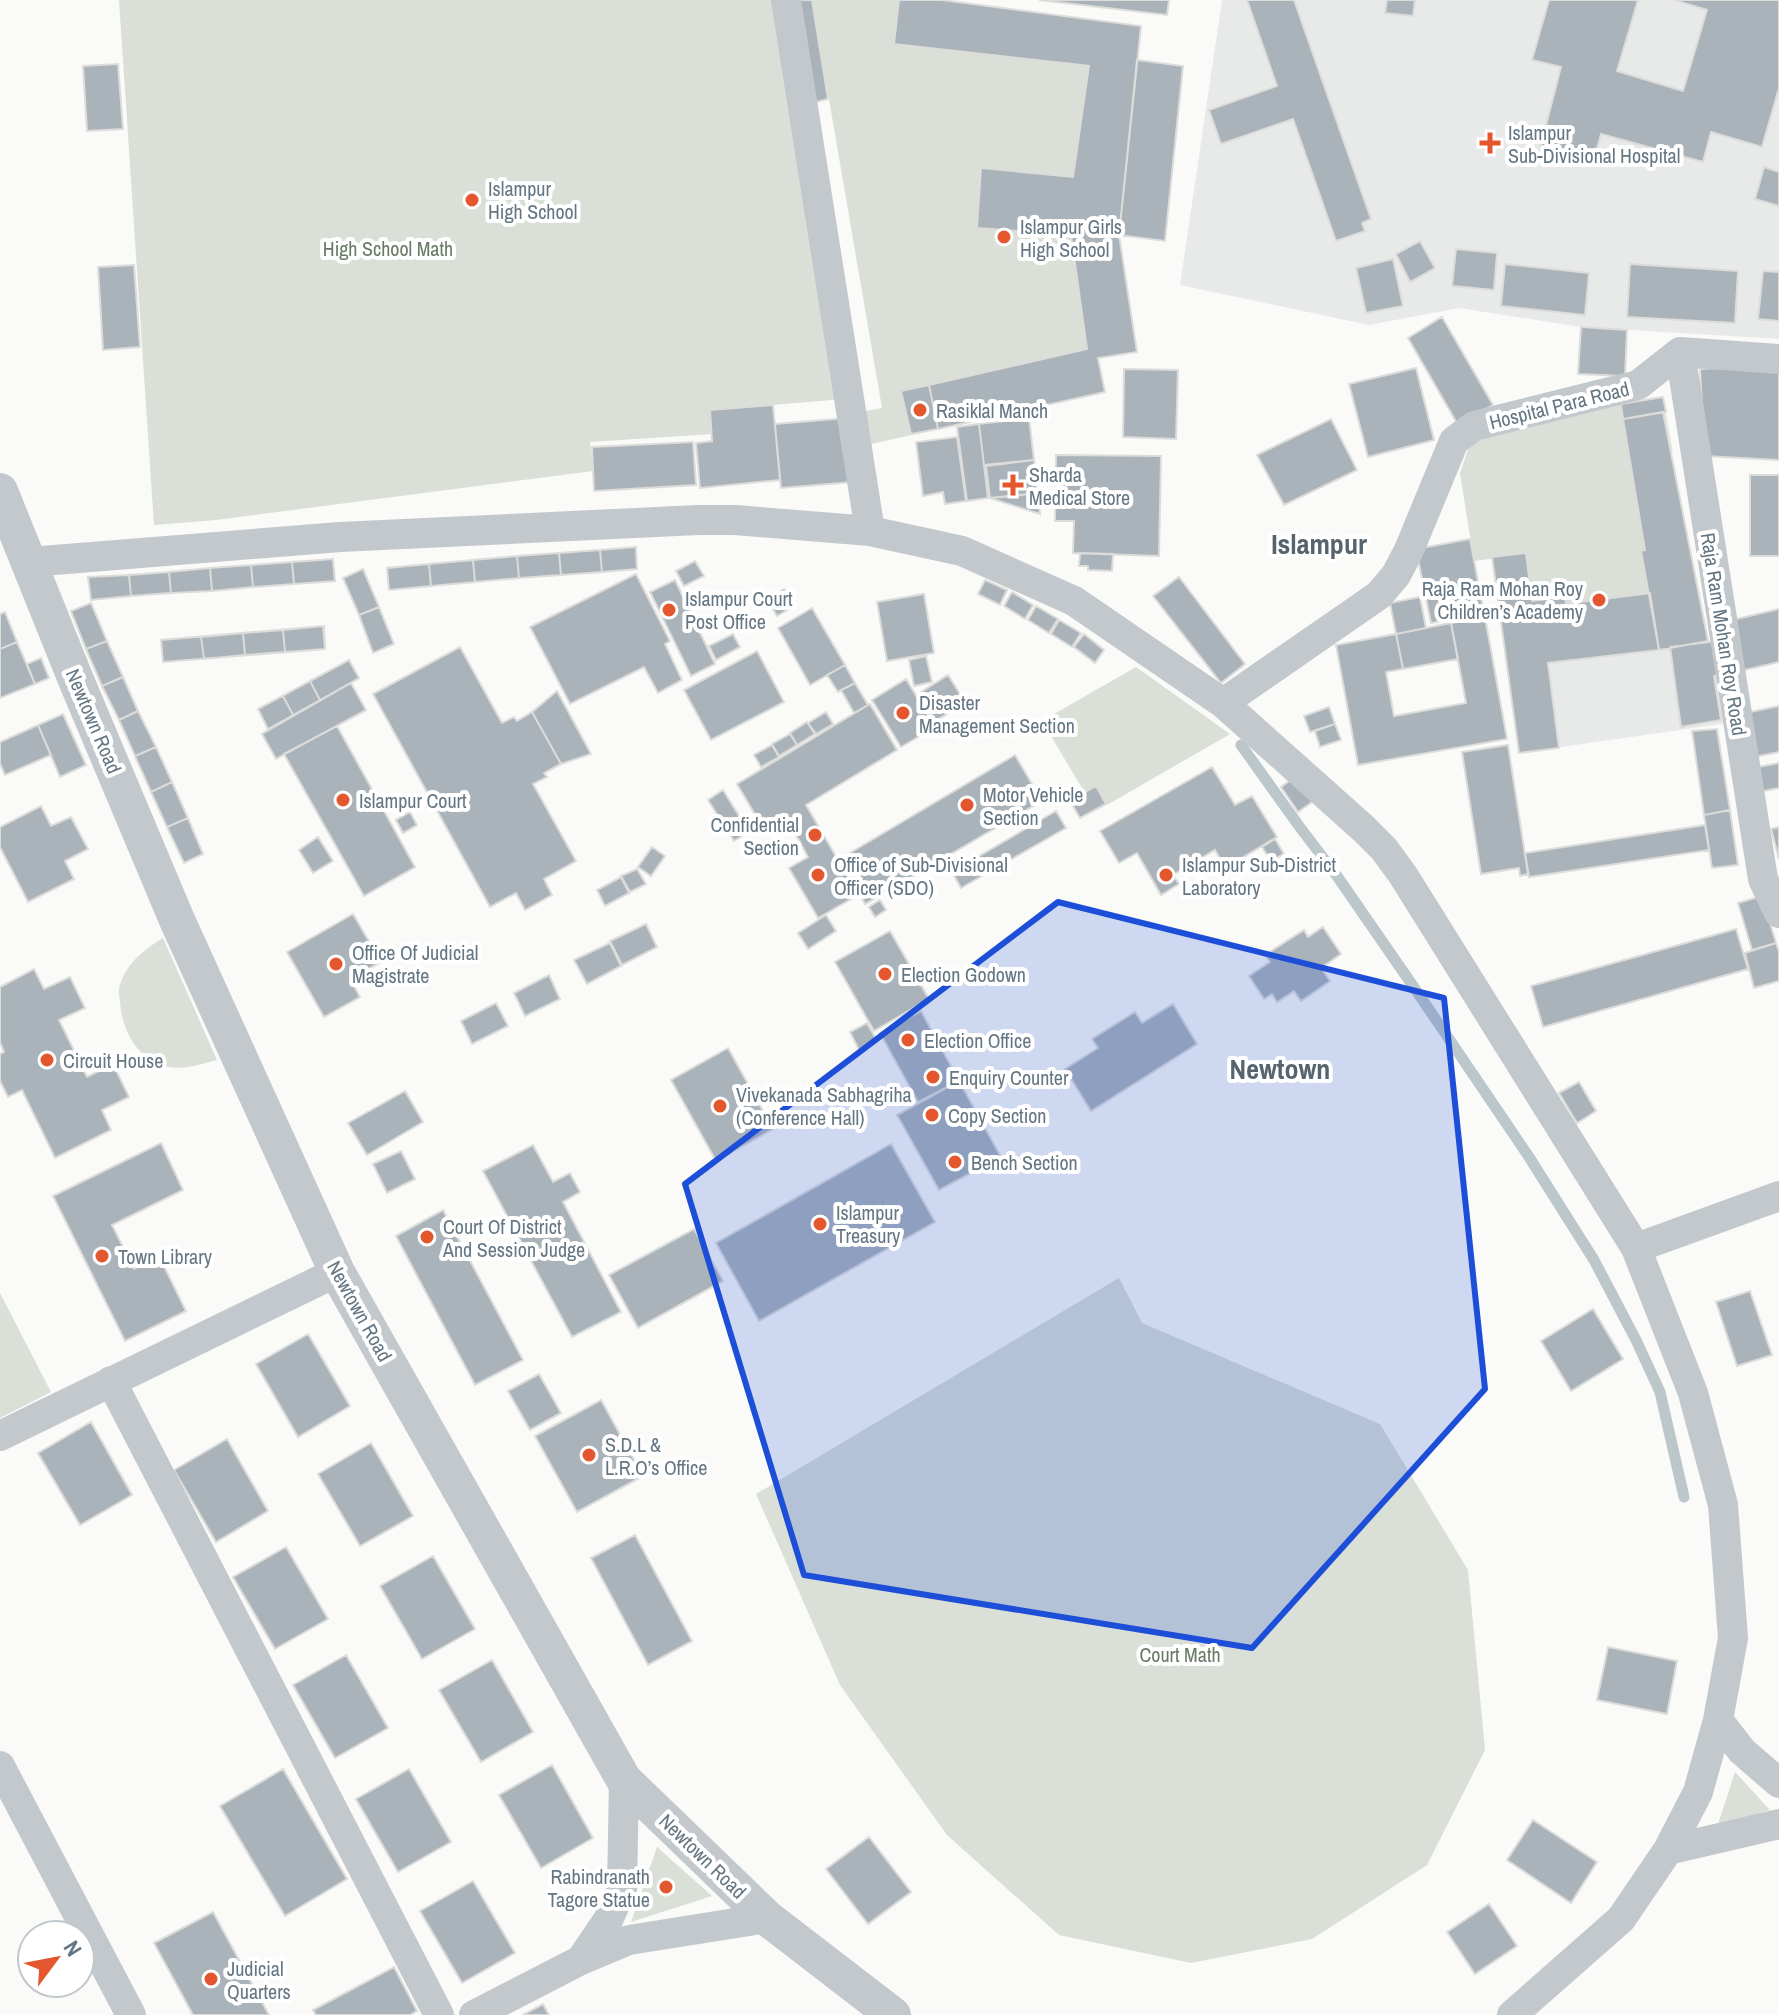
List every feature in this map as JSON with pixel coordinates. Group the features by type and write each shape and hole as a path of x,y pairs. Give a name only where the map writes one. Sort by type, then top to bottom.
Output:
{"street":[{"path":"786,0 870,531"},
{"path":"1680,352 1779,359"},
{"name":"Hospital Para Road","path":"1223,703 1379,595 1396,575 1409,550 1454,441 1474,426 1638,385 1680,352"},
{"name":"Raja Ram Mohan Roy Road","path":"1680,352 1763,879 1779,913"},
{"name":"Newtown Road","path":"0,491 177,920 337,1272 624,1780 767,1918 893,2015"},
{"path":"29,562 340,537 698,520 870,531 962,551 1074,601 1223,703 1337,803 1384,849 1636,1248 1693,1393 1723,1505 1733,1638 1718,1720 1698,1792 1668,1850 1621,1919 1512,2015"},
{"path":"1636,1248 1779,1196"},
{"path":"0,1436 337,1272"},
{"path":"111,1381 439,2015"},
{"path":"1718,1720 1742,1751 1779,1783"},
{"path":"0,1766 131,2015"},
{"path":"581,1960 608,1920 622,1889 624,1780"},
{"path":"1668,1850 1779,1824"},
{"path":"474,2015 581,1960 629,1940 767,1918"}],"highlighted area":[{"path":"1058,902 1444,998 1485,1389 1252,1648 804,1575 685,1184"}],"shaded area":[{"name":"Islampur Sub-Divisional Hospital","path":"1222,0 1779,0 1779,339 1581,327 1459,308 1369,325 1180,285"},
{"name":"Raja Ram Mohan Roy Children’s Academy","path":"1663,397 1708,641 1717,641 1729,723 1519,753 1492,559 1474,559 1460,473 1621,404"}],"green space":[{"name":"High School Math","path":"119,0 778,0 844,399 710,410 712,434 590,442 593,471 216,520 154,525"},
{"path":"812,0 899,0 895,44 1089,66 1073,177 977,228 1071,235 1087,349 929,385 938,429 867,445 861,412 882,408"},
{"path":"1621,404 1645,550 1641,552 1650,593 1566,604 1565,597 1532,601 1526,554 1474,561 1460,473 1469,447 1489,434"},
{"path":"1136,667 1230,734 1107,805 1096,787 1085,793 1042,721"},
{"path":"163,938 217,1060 174,1068 157,1064 140,1051 128,1033 121,1012 120,984 133,962"},
{"name":"Court Math","path":"1119,1278 1142,1323 1380,1424 1468,1570 1485,1750 1427,1865 1312,1939 1191,1963 1059,1935 947,1835 840,1685 756,1494"},
{"path":"0,1293 51,1392 0,1418"},
{"path":"1735,1772 1770,1810 1717,1827"},
{"path":"657,1847 712,1896 631,1922"}],"building":[{"path":"796,0 812,0 828,99 812,103"},
{"path":"899,0 942,0 1141,26 1119,235 1137,352 1098,358 1105,392 938,429 929,385 1087,349 1071,235 977,228 981,168 1073,177 1089,66 894,44"},
{"path":"1039,0 1169,0 1167,15"},
{"path":"1247,0 1294,0 1371,219 1362,223 1365,231 1336,241 1293,119 1221,144 1209,110 1277,86"},
{"path":"1387,0 1415,0 1413,16 1385,13"},
{"path":"1549,0 1638,0 1617,71 1683,91 1707,10 1674,0 1779,0 1779,88 1762,147 1711,132 1703,162 1601,134 1593,163 1540,149 1561,67 1532,60"},
{"path":"1549,0 1638,0 1617,71 1683,91 1707,10 1674,0 1779,0 1779,88 1762,147 1711,132 1703,162 1601,134 1593,163 1540,149 1561,67 1532,60"},
{"path":"1137,60 1183,66 1165,241 1119,235"},
{"path":"118,64 123,129 87,131 83,66"},
{"path":"1764,167 1779,172 1779,206 1755,199"},
{"path":"1420,241 1435,268 1410,282 1396,254"},
{"path":"1456,249 1497,253 1494,290 1452,286"},
{"path":"1393,259 1403,306 1366,313 1356,268"},
{"path":"1505,264 1589,273 1585,315 1501,306"},
{"path":"1630,264 1738,271 1735,323 1627,317"},
{"path":"134,265 140,347 103,350 98,267"},
{"path":"1763,271 1779,272 1779,321 1758,319"},
{"path":"1442,317 1493,405 1458,425 1408,338"},
{"path":"1581,327 1627,330 1625,376 1578,374"},
{"path":"1779,367 1779,460 1705,456 1700,369"},
{"path":"1416,368 1434,440 1368,457 1349,384"},
{"path":"1124,369 1178,370 1176,439 1123,437"},
{"name":"Rasiklal Manch","path":"929,385 938,429 911,434 901,391"},
{"path":"1663,397 1666,412 1623,419 1621,404"},
{"path":"773,405 780,480 700,488 696,443 712,441 710,410"},
{"path":"1663,412 1708,641 1659,650 1641,551 1645,550 1623,419"},
{"path":"847,418 853,482 781,488 775,424"},
{"path":"1029,418 1034,460 984,465 979,424"},
{"path":"1331,419 1357,470 1284,505 1257,455"},
{"path":"979,424 988,498 967,501 957,427"},
{"path":"957,437 966,501 945,504 943,492 923,496 916,442"},
{"path":"693,442 696,485 594,491 592,447"},
{"path":"1056,455 1161,456 1159,556 1073,553 1074,521 1055,521"},
{"path":"1034,460 1037,493 990,498 986,466"},
{"path":"1750,475 1779,475 1779,556 1750,556"},
{"path":"1037,493 1040,514 990,498 1015,496"},
{"path":"1470,539 1484,613 1431,623 1416,549"},
{"path":"636,547 637,569 602,572 600,550"},
{"path":"600,550 602,572 561,575 559,553"},
{"path":"559,553 561,575 519,578 517,556"},
{"path":"1080,553 1113,554 1112,571 1088,570 1088,566 1079,566"},
{"path":"1526,553 1532,601 1565,597 1566,604 1650,593 1659,650 1548,663 1559,748 1519,753 1492,557"},
{"path":"517,556 519,578 475,582 473,560"},
{"path":"333,559 335,581 294,584 292,562"},
{"path":"473,560 475,582 431,586 429,564"},
{"path":"695,561 704,576 684,586 676,571"},
{"path":"292,562 294,584 253,587 251,565"},
{"path":"429,564 431,586 389,590 387,568"},
{"path":"251,565 253,587 212,591 210,568"},
{"path":"210,568 212,591 171,593 169,572"},
{"path":"363,569 379,607 359,615 343,578"},
{"path":"169,572 171,593 131,596 129,575"},
{"path":"636,574 670,641 665,644 682,680 658,693 644,667 570,704 530,627"},
{"path":"129,575 131,596 91,600 88,577"},
{"path":"1179,577 1245,664 1221,683 1153,596"},
{"path":"675,580 715,664 691,676 650,592"},
{"path":"985,580 1007,590 1000,605 978,594"},
{"path":"784,589 794,606 777,616 767,599"},
{"path":"1012,592 1033,605 1025,619 1004,606"},
{"path":"924,594 934,653 887,661 877,602"},
{"path":"1420,597 1426,628 1396,634 1390,603"},
{"path":"91,603 107,641 86,649 71,611"},
{"path":"1036,606 1058,619 1049,633 1028,620"},
{"path":"379,607 394,644 373,653 359,615"},
{"path":"812,608 845,665 810,685 778,628"},
{"path":"1779,609 1779,662 1740,671 1728,621"},
{"path":"5,612 17,642 0,649 0,614"},
{"path":"1485,617 1507,739 1358,765 1336,645 1396,634 1403,669 1386,672 1394,716 1466,703 1451,623"},
{"path":"1059,620 1081,633 1072,647 1051,634"},
{"path":"1451,623 1458,659 1403,669 1396,634"},
{"path":"323,626 325,649 285,652 283,630"},
{"path":"324,626 325,649 163,662 161,640"},
{"path":"283,630 285,652 245,655 243,633"},
{"path":"243,633 245,655 204,659 201,637"},
{"path":"733,634 740,647 716,660 709,646"},
{"path":"1084,634 1104,650 1095,663 1074,647"},
{"path":"107,641 123,677 102,686 86,649"},
{"path":"1717,641 1722,675 1714,676 1721,720 1681,727 1670,647"},
{"path":"17,642 35,684 0,698 0,649"},
{"path":"460,647 502,723 514,717 517,721 532,712 561,764 544,773 547,777 533,784 576,861 544,879 552,895 525,910 516,893 490,907 373,694"},
{"path":"757,651 784,702 711,740 684,690"},
{"path":"926,656 932,682 914,686 909,660"},
{"path":"41,658 49,678 35,684 27,664"},
{"path":"349,660 359,678 320,700 310,681"},
{"path":"845,665 855,683 838,692 827,675"},
{"path":"948,675 965,702 936,721 918,694"},
{"path":"123,677 138,711 119,720 102,686"},
{"path":"906,679 935,727 901,747 872,700"},
{"path":"310,681 320,700 268,729 258,709"},
{"path":"310,681 320,700 293,715 283,696"},
{"path":"351,683 366,710 276,759 262,734"},
{"path":"855,683 868,705 854,713 841,690"},
{"path":"557,691 591,754 561,764 532,712"},
{"path":"870,704 897,750 806,805 838,860 1015,755 1042,801 865,904 860,894 818,918 789,868 808,857 799,840 786,821 766,833 737,784"},
{"path":"1779,706 1779,752 1749,758 1741,714"},
{"path":"1329,707 1335,724 1310,732 1304,716"},
{"path":"138,711 156,747 135,756 119,720"},
{"path":"826,712 833,724 816,734 808,723"},
{"path":"63,714 86,765 60,777 38,725"},
{"path":"807,722 815,734 797,745 790,733"},
{"path":"1335,724 1341,740 1320,747 1315,731"},
{"path":"38,725 51,755 5,775 0,764 0,742"},
{"path":"337,726 415,867 364,896 284,754"},
{"path":"1717,729 1730,810 1704,815 1692,731"},
{"path":"790,734 797,745 779,756 772,744"},
{"path":"772,745 779,757 761,767 754,755"},
{"path":"1508,745 1528,874 1520,876 1519,868 1481,874 1462,752"},
{"path":"156,747 172,782 151,792 135,756"},
{"path":"1779,763 1779,788 1758,792 1753,768"},
{"path":"1212,767 1235,805 1252,796 1277,837 1225,868 1215,850 1173,875 1179,884 1161,895 1137,853 1119,863 1100,831"},
{"path":"1295,777 1312,802 1298,812 1281,787"},
{"path":"172,782 188,818 167,827 151,792"},
{"path":"1096,786 1106,804 1080,818 1070,801"},
{"path":"723,790 749,832 734,841 708,800"},
{"path":"41,806 51,826 71,817 88,849 65,861 74,879 28,902 0,847 0,827"},
{"path":"1730,810 1738,865 1712,868 1704,815"},
{"path":"1056,811 1066,828 961,888 952,872"},
{"path":"410,812 417,825 403,833 396,820"},
{"path":"188,818 203,854 184,863 167,827"},
{"path":"1705,825 1709,850 1529,877 1525,853"},
{"path":"1779,827 1779,859 1771,829"},
{"path":"318,837 333,861 313,873 299,850"},
{"path":"1275,839 1284,854 1271,861 1262,847"},
{"path":"652,847 665,856 651,876 638,867"},
{"path":"637,869 646,884 630,892 621,876"},
{"path":"621,877 629,893 605,906 597,890"},
{"path":"1762,896 1776,943 1752,950 1738,903"},
{"path":"880,900 886,910 875,917 869,907"},
{"path":"353,914 381,962 350,979 360,997 324,1017 287,952"},
{"path":"826,915 836,931 808,949 798,933"},
{"path":"646,924 657,947 622,965 610,941"},
{"path":"1323,927 1341,954 1321,968 1330,981 1301,1001 1294,991 1277,1002 1272,994 1264,999 1249,976 1270,962 1265,955 1304,930 1308,937"},
{"path":"1736,929 1748,969 1543,1027 1531,986"},
{"path":"890,931 929,999 874,1031 835,962"},
{"path":"610,943 621,966 587,984 574,960"},
{"path":"1776,943 1779,981 1754,988 1745,953"},
{"path":"34,969 44,989 70,977 85,1008 59,1020 87,1077 113,1064 129,1097 102,1110 111,1130 55,1158 22,1090 8,1097 0,1081 0,1054 4,1052 0,1042 0,987"},
{"path":"549,975 560,999 525,1016 514,993"},
{"path":"496,1003 508,1026 472,1044 461,1021"},
{"path":"1173,1004 1197,1044 1091,1111 1065,1069 1098,1048 1092,1039 1135,1012 1142,1023"},
{"path":"921,1011 959,1081 918,1102 880,1033"},
{"path":"867,1023 877,1041 860,1052 850,1032"},
{"path":"728,1048 773,1129 716,1161 671,1080"},
{"path":"959,1081 1001,1157 939,1190 897,1115"},
{"path":"1579,1082 1596,1111 1577,1123 1559,1093"},
{"path":"405,1091 423,1122 367,1155 348,1123"},
{"path":"161,1143 183,1190 112,1225 134,1269 159,1256 186,1311 125,1341 53,1196"},
{"path":"891,1144 935,1222 759,1321 716,1243"},
{"path":"533,1145 553,1182 570,1173 580,1192 563,1202 621,1312 572,1337 483,1171"},
{"path":"401,1151 415,1179 387,1193 373,1164"},
{"path":"443,1210 523,1360 475,1385 396,1236"},
{"path":"694,1229 723,1281 638,1328 609,1275"},
{"path":"1750,1291 1772,1355 1737,1366 1716,1302"},
{"path":"1593,1309 1623,1359 1571,1391 1541,1341"},
{"path":"308,1334 350,1406 298,1437 256,1364"},
{"path":"539,1374 561,1413 530,1430 508,1391"},
{"path":"601,1400 643,1476 577,1512 535,1436"},
{"path":"91,1422 132,1495 80,1525 38,1453"},
{"path":"227,1439 268,1511 216,1542 174,1470"},
{"path":"371,1443 413,1516 360,1546 318,1474"},
{"path":"635,1535 692,1641 648,1665 591,1558"},
{"path":"286,1547 328,1619 275,1649 233,1577"},
{"path":"433,1556 475,1629 422,1659 380,1586"},
{"path":"1608,1647 1677,1661 1667,1714 1597,1700"},
{"path":"346,1655 388,1728 335,1758 293,1685"},
{"path":"492,1660 533,1732 481,1762 439,1690"},
{"path":"552,1765 593,1838 541,1868 499,1795"},
{"path":"283,1769 347,1879 285,1916 220,1806"},
{"path":"409,1769 451,1842 398,1872 356,1799"},
{"path":"1533,1820 1597,1862 1571,1903 1507,1860"},
{"path":"869,1837 911,1892 868,1924 826,1869"},
{"path":"473,1881 515,1953 462,1983 420,1911"},
{"path":"1489,1904 1517,1946 1475,1974 1447,1932"},
{"name":"Judicial Quarters","path":"213,1912 269,2015 193,2015 154,1943"},
{"path":"394,1967 417,2011 410,2015 316,2015 313,2010"},
{"path":"543,2004 549,2015 523,2015"}],"waterway":[{"path":"1241,745 1422,999 1529,1157 1594,1260 1660,1392 1684,1497"}],"place":[{"name":"Islampur Sub-Divisional Hospital","path":"1490,143"},
{"name":"Islampur High School","path":"472,200"},
{"name":"Islampur Girls High School","path":"1004,237"},
{"name":"Rasiklal Manch","path":"920,410"},
{"name":"Sharda Medical Store","path":"1013,485"},
{"name":"Raja Ram Mohan Roy Children’s Academy","path":"1599,600"},
{"name":"Islampur Court Post Office","path":"669,610"},
{"name":"Disaster Management Section","path":"903,713"},
{"name":"Islampur Court","path":"343,800"},
{"name":"Motor Vehicle Section","path":"967,805"},
{"name":"Confidential Section","path":"815,835"},
{"name":"Office of Sub-Divisional Officer (SDO)","path":"818,875"},
{"name":"Islampur Sub-District Laboratory","path":"1166,875"},
{"name":"Office Of Judicial Magistrate","path":"336,964"},
{"name":"Election Godown","path":"885,974"},
{"name":"Election Office","path":"908,1040"},
{"name":"Circuit House","path":"47,1060"},
{"name":"Enquiry Counter","path":"933,1077"},
{"name":"Vivekanada Sabhagriha (Conference Hall)","path":"720,1106"},
{"name":"Copy Section","path":"932,1115"},
{"name":"Bench Section","path":"955,1162"},
{"name":"Islampur Treasury","path":"820,1224"},
{"name":"Court Of District And Session Judge","path":"427,1237"},
{"name":"Town Library","path":"102,1256"},
{"name":"S.D.L & L.R.O’s Office","path":"589,1455"},
{"name":"Rabindranath Tagore Statue","path":"666,1887"},
{"name":"Judicial Quarters","path":"211,1979"}],"district":[{"name":"Islampur","path":"1319,544"},
{"name":"Newtown","path":"1280,1069"}]}
